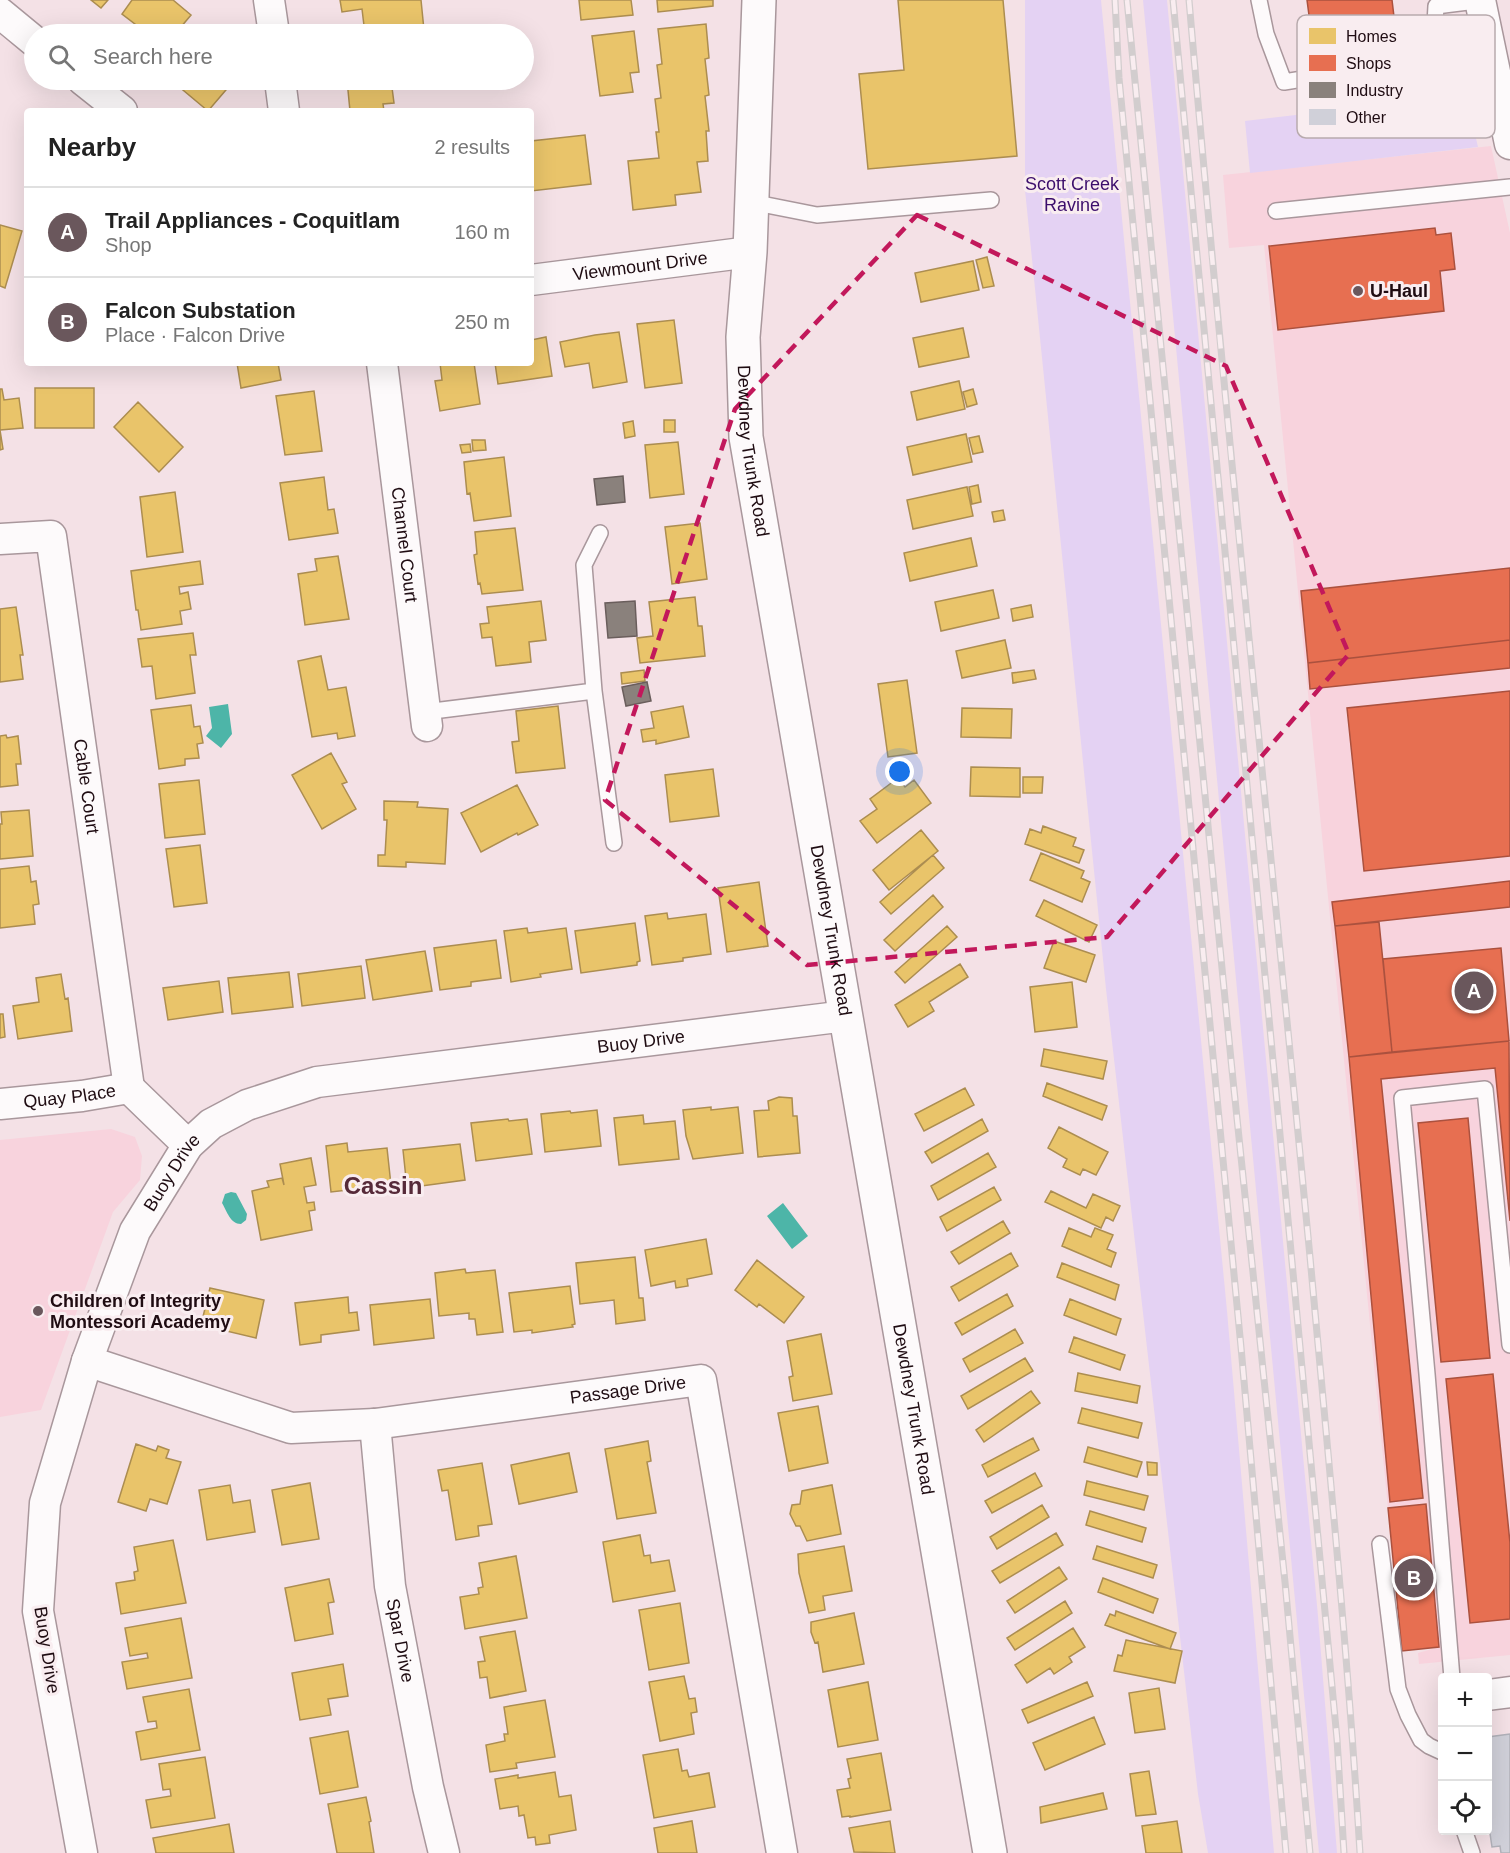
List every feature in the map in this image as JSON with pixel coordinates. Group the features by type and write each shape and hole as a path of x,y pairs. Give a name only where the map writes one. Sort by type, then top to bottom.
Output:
{"main road":[{"name":"Dewdney Trunk Road","path":"759,0 750,252 743,338 746,437 990,1853"}],"street":[{"path":"269,0 272,24"},
{"path":"1481,0 1484,15"},
{"path":"0,13 24,33"},
{"path":"1495,70 1510,144"},
{"path":"96,90 118,108"},
{"path":"281,90 284,108"},
{"name":"Viewmount Drive","path":"534,280 750,252"},
{"name":"Channel Court","path":"382,366 426,719"},
{"name":"Cable Court","path":"0,539 51,536 129,1088"},
{"name":"Buoy Drive","path":"82,1853 39,1611 45,1503 87,1361 135,1231 188,1145 211,1124 248,1105 317,1082 846,1016"},
{"name":"Quay Place","path":"0,1104 82,1096 129,1088 188,1145"},
{"name":"Passage Drive","path":"87,1361 291,1428 375,1424 700,1380 782,1853"},
{"name":"Spar Drive","path":"375,1424 390,1586 428,1787 444,1853"},
{"path":"1492,1694 1510,1692"}],"lane":[{"path":"1259,0 1266,34 1284,82 1297,80"},
{"path":"1435,15 1436,6 1481,0"},
{"path":"1276,211 1510,187"},
{"path":"751,202 817,215 991,200"},
{"path":"600,533 584,565 594,691 614,843"},
{"path":"426,719 594,691"},
{"path":"1452,1673 1402,1098 1485,1089 1510,1346"},
{"path":"1380,1544 1398,1689 1421,1740 1438,1750"},
{"path":"1466,1835 1472,1853"}],"highlighted area":[{"path":"917,215 1226,366 1349,654 1107,937 807,965 605,800 735,409"}],"shaded area":[{"path":"1491,146 1510,233 1510,1655 1419,1664 1418,1653 1439,1647 1426,1505 1388,1508 1264,245 1229,248 1223,175"},
{"path":"228,704 232,734 221,748 206,736 212,728 209,707"},
{"name":"Children of Integrity Montessori Academy","path":"111,1129 135,1137 142,1156 140,1180 113,1212 41,1410 0,1417 0,1140"},
{"path":"236,1193 247,1214 246,1220 241,1224 231,1219 222,1203 225,1194"},
{"path":"783,1203 808,1236 792,1249 767,1216"}],"green space":[{"name":"Scott Creek Ravine","path":"1025,0 1101,0 1227,1311 1274,1853 1208,1853 1198,1794 1106,989 1025,190"},
{"path":"1143,0 1167,0 1318,1616 1337,1853 1319,1853"},
{"path":"1297,115 1297,138 1476,138 1478,147 1250,173 1245,121"}],"building: Homes":[{"path":"91,0 108,0 101,8"},
{"path":"132,0 173,0 191,15 183,24 135,24 122,14"},
{"path":"340,0 421,0 423,24 364,24 362,9 342,12"},
{"path":"579,0 631,0 633,15 581,20"},
{"path":"657,0 713,0 713,6 658,12"},
{"path":"898,0 1003,0 1017,156 868,169 859,74 904,70"},
{"path":"706,24 709,58 705,59 709,95 705,96 709,131 706,131 708,161 697,162 701,192 675,195 676,205 633,210 628,161 659,158 655,99 661,98 657,65 662,64 658,29"},
{"path":"634,31 639,72 630,73 633,92 600,96 592,36"},
{"path":"183,90 226,90 211,108 204,108"},
{"path":"348,90 392,90 394,103 383,104 384,108 350,108"},
{"path":"585,135 591,184 534,191 534,141"},
{"path":"0,225 22,231 5,288 0,286"},
{"path":"987,257 994,286 983,288 976,260"},
{"path":"973,261 979,290 921,302 915,273"},
{"path":"674,320 682,383 645,388 637,324"},
{"path":"963,328 969,357 919,367 913,338"},
{"path":"619,332 627,382 593,388 589,363 565,367 560,342"},
{"path":"546,337 552,376 498,384 495,366 534,366 534,339"},
{"path":"237,366 279,366 281,380 241,388"},
{"path":"440,366 474,366 480,404 440,411 435,381 442,380"},
{"path":"959,381 965,409 917,420 911,392"},
{"path":"35,388 94,388 94,428 35,428"},
{"path":"0,389 2,389 4,400 19,398 23,428 0,430"},
{"path":"973,389 977,404 967,407 963,392"},
{"path":"314,391 322,451 285,455 276,396"},
{"path":"138,402 183,447 159,472 114,427"},
{"path":"664,420 675,420 675,432 664,432"},
{"path":"633,421 635,436 625,438 623,423"},
{"path":"0,430 3,449 0,450"},
{"path":"966,434 972,462 913,475 907,447"},
{"path":"979,436 983,452 973,454 969,438"},
{"path":"472,440 485,440 486,450 473,451"},
{"path":"678,442 684,494 650,498 645,445"},
{"path":"470,444 471,452 462,453 460,445"},
{"path":"504,457 511,516 474,521 470,493 467,494 464,462"},
{"path":"324,477 328,510 334,509 338,533 289,540 280,483"},
{"path":"978,485 981,502 972,504 969,487"},
{"path":"967,487 973,516 913,529 907,500"},
{"path":"175,492 183,552 147,557 140,497"},
{"path":"1003,510 1005,520 994,522 992,512"},
{"path":"700,523 707,579 672,584 665,527"},
{"path":"515,528 523,590 482,594 480,583 478,584 474,555 477,554 475,532"},
{"path":"971,538 977,566 910,581 904,553"},
{"path":"338,556 349,619 305,625 298,574 317,571 315,559"},
{"path":"200,561 203,584 179,587 180,594 188,592 191,609 180,611 182,624 141,630 131,571"},
{"path":"993,590 999,618 941,631 935,602"},
{"path":"695,597 698,626 702,626 705,656 640,663 637,638 653,636 649,602"},
{"path":"541,601 546,640 529,642 531,662 496,666 492,637 482,638 480,624 489,623 487,607"},
{"path":"1031,605 1033,617 1013,621 1011,609"},
{"path":"16,607 23,655 20,655 23,679 0,682 0,609"},
{"path":"193,633 196,655 190,655 195,693 156,699 152,666 142,667 138,639"},
{"path":"1005,640 1011,668 962,678 956,651"},
{"path":"321,656 328,690 346,687 355,736 338,739 337,733 312,737 298,661"},
{"path":"644,670 645,681 622,684 621,673"},
{"path":"1034,670 1036,679 1013,683 1012,673"},
{"path":"907,680 917,753 888,757 878,684"},
{"path":"191,705 194,727 200,726 203,743 197,744 199,758 185,759 185,765 159,769 151,710"},
{"path":"558,706 565,768 516,773 512,742 519,741 516,711"},
{"path":"683,706 689,737 656,744 656,740 643,742 641,730 654,728 651,712"},
{"path":"962,708 1012,709 1011,738 961,737"},
{"path":"6,735 7,738 18,736 21,764 16,764 18,785 0,787 0,736"},
{"path":"331,753 347,782 342,784 356,809 322,829 292,775"},
{"path":"971,767 1020,768 1020,797 970,796"},
{"path":"713,769 719,816 670,822 665,775"},
{"path":"1023,777 1043,777 1042,793 1023,793"},
{"path":"898,778 905,787 914,780 931,803 877,843 860,821 877,809 870,799"},
{"path":"199,780 205,834 165,838 159,784"},
{"path":"517,785 538,825 481,852 461,813"},
{"path":"384,801 418,802 417,807 448,809 445,864 406,862 406,867 378,866 378,855 385,855 387,820 384,820"},
{"path":"29,810 33,856 0,859 1,812"},
{"path":"1043,826 1076,838 1073,846 1084,850 1079,863 1025,844 1030,829 1041,833"},
{"path":"921,830 938,851 889,890 873,870"},
{"path":"200,845 207,903 174,907 166,849"},
{"path":"1041,853 1084,871 1081,878 1090,882 1082,902 1030,880"},
{"path":"933,855 944,868 891,914 880,902"},
{"path":"29,866 31,882 36,881 39,904 33,905 35,924 0,928 0,869"},
{"path":"759,882 768,946 727,952 718,888"},
{"path":"933,895 943,907 895,951 884,940"},
{"path":"1044,900 1097,925 1089,942 1036,916"},
{"path":"667,913 668,919 706,914 711,954 652,965 645,916"},
{"path":"635,923 640,961 637,965 581,973 575,931"},
{"path":"947,926 957,937 905,983 895,972"},
{"path":"527,928 528,933 566,928 572,969 511,982 504,931"},
{"path":"496,940 501,978 471,982 471,986 440,990 434,948"},
{"path":"1054,941 1095,955 1086,982 1044,968"},
{"path":"425,951 432,991 373,1000 366,960"},
{"path":"960,964 968,977 929,1002 934,1011 908,1027 895,1005"},
{"path":"361,966 365,998 302,1006 298,974"},
{"path":"289,972 293,1007 232,1014 228,978"},
{"path":"61,974 65,999 68,998 72,1031 18,1039 13,1006 39,1002 36,978"},
{"path":"219,981 223,1012 168,1020 163,988"},
{"path":"1072,982 1077,1027 1035,1032 1030,987"},
{"path":"0,1014 3,1014 5,1037 0,1038"},
{"path":"1044,1049 1107,1061 1103,1079 1041,1066"},
{"path":"1047,1083 1107,1106 1102,1120 1043,1096"},
{"path":"965,1088 974,1105 924,1131 915,1114"},
{"path":"779,1097 792,1098 793,1116 797,1116 800,1153 758,1157 754,1111 769,1110 768,1101"},
{"path":"711,1107 711,1110 738,1107 743,1153 693,1159 686,1136 683,1110"},
{"path":"597,1110 601,1146 545,1152 541,1114"},
{"path":"643,1115 644,1124 675,1121 679,1159 619,1165 614,1118"},
{"path":"508,1119 509,1121 527,1119 532,1154 476,1161 471,1123"},
{"path":"982,1119 988,1131 932,1163 925,1152"},
{"path":"1059,1127 1108,1152 1096,1175 1083,1169 1080,1175 1063,1167 1067,1159 1048,1148"},
{"path":"347,1143 348,1152 387,1148 391,1185 331,1192 326,1146"},
{"path":"460,1144 465,1180 407,1188 403,1150"},
{"path":"988,1153 996,1167 938,1200 931,1186"},
{"path":"311,1158 316,1185 304,1187 307,1203 314,1202 315,1210 309,1211 312,1230 261,1240 252,1191 269,1187 267,1181 282,1178 284,1185 280,1164"},
{"path":"994,1187 1001,1200 947,1231 940,1217"},
{"path":"1051,1191 1086,1208 1093,1194 1120,1206 1113,1221 1106,1217 1101,1228 1045,1202"},
{"path":"1003,1221 1010,1233 959,1264 951,1252"},
{"path":"1069,1228 1091,1237 1095,1228 1113,1235 1107,1249 1116,1253 1111,1267 1062,1246"},
{"path":"706,1239 712,1274 687,1279 688,1286 676,1288 675,1281 651,1286 645,1250"},
{"path":"1011,1253 1018,1266 959,1301 951,1287"},
{"path":"635,1257 639,1298 643,1298 645,1320 616,1324 614,1300 580,1304 576,1263"},
{"path":"757,1260 804,1297 784,1323 759,1304 757,1307 735,1290"},
{"path":"1062,1263 1119,1285 1115,1300 1057,1277"},
{"path":"465,1269 466,1273 495,1270 503,1332 477,1335 475,1319 469,1319 469,1313 439,1316 435,1273"},
{"path":"570,1286 575,1324 572,1325 573,1327 532,1333 532,1330 514,1332 509,1293"},
{"path":"210,1288 264,1300 256,1338 201,1325"},
{"path":"1007,1294 1013,1306 962,1335 955,1323"},
{"path":"348,1297 349,1313 357,1312 359,1330 321,1335 321,1342 300,1345 295,1303"},
{"path":"430,1299 434,1338 374,1345 370,1305"},
{"path":"1070,1299 1121,1319 1116,1335 1064,1315"},
{"path":"1015,1329 1023,1343 970,1372 963,1359"},
{"path":"821,1334 832,1394 793,1401 789,1377 793,1376 787,1341"},
{"path":"1074,1337 1125,1355 1120,1370 1069,1352"},
{"path":"1025,1358 1033,1371 968,1409 961,1396"},
{"path":"1078,1373 1140,1386 1137,1403 1075,1391"},
{"path":"1031,1391 1040,1403 984,1442 976,1430"},
{"path":"818,1406 828,1463 789,1471 778,1413"},
{"path":"1082,1408 1142,1423 1138,1438 1078,1423"},
{"path":"1033,1438 1039,1450 988,1477 982,1465"},
{"path":"648,1441 651,1461 647,1462 656,1513 617,1519 605,1449"},
{"path":"136,1444 156,1451 158,1446 169,1450 166,1458 181,1462 167,1504 150,1499 146,1511 118,1502"},
{"path":"1088,1447 1142,1462 1137,1477 1084,1462"},
{"path":"569,1453 577,1492 519,1504 511,1465"},
{"path":"1147,1462 1157,1463 1157,1475 1148,1475"},
{"path":"482,1463 492,1524 478,1526 479,1536 456,1540 448,1490 442,1491 438,1470"},
{"path":"1035,1473 1042,1486 992,1513 985,1501"},
{"path":"1087,1481 1148,1496 1144,1510 1084,1495"},
{"path":"310,1483 319,1539 282,1545 272,1490"},
{"path":"230,1485 233,1503 250,1500 255,1532 207,1540 199,1490"},
{"path":"832,1485 841,1534 807,1541 800,1526 796,1526 790,1514 792,1505 800,1504 802,1491"},
{"path":"1042,1505 1049,1517 997,1549 990,1537"},
{"path":"1090,1511 1146,1528 1142,1542 1086,1525"},
{"path":"1056,1533 1063,1545 1000,1583 992,1571"},
{"path":"640,1535 644,1556 650,1555 651,1563 669,1560 675,1591 613,1602 603,1542"},
{"path":"173,1540 186,1603 121,1614 116,1583 135,1580 134,1572 138,1571 134,1547"},
{"path":"844,1546 852,1591 823,1596 825,1610 809,1613 799,1573 798,1554"},
{"path":"1097,1546 1157,1565 1153,1578 1093,1559"},
{"path":"516,1556 527,1618 465,1629 460,1597 479,1594 478,1588 483,1587 479,1563"},
{"path":"1059,1567 1067,1579 1015,1613 1007,1601"},
{"path":"1103,1578 1158,1599 1153,1613 1098,1592"},
{"path":"329,1579 334,1602 328,1603 333,1634 295,1641 285,1588"},
{"path":"1065,1601 1072,1613 1015,1650 1007,1638"},
{"path":"680,1603 689,1663 649,1670 639,1610"},
{"path":"1116,1611 1176,1633 1170,1649 1105,1625 1110,1614 1115,1616"},
{"path":"854,1613 864,1664 823,1672 818,1642 815,1643 811,1632 811,1622"},
{"path":"181,1618 192,1678 127,1689 122,1662 148,1658 147,1653 130,1656 125,1628"},
{"path":"1073,1628 1085,1647 1069,1657 1072,1662 1054,1674 1050,1668 1027,1683 1015,1665"},
{"path":"515,1631 526,1691 490,1698 487,1677 480,1678 478,1662 485,1661 480,1637"},
{"path":"1126,1640 1182,1651 1175,1683 1114,1671 1118,1655 1122,1656"},
{"path":"343,1664 348,1696 328,1699 331,1715 300,1720 292,1673"},
{"path":"684,1676 689,1699 695,1698 697,1712 691,1713 694,1734 660,1741 649,1682"},
{"path":"868,1682 878,1740 838,1747 828,1690"},
{"path":"1087,1682 1093,1696 1028,1723 1022,1710"},
{"path":"1159,1688 1165,1729 1135,1733 1129,1693"},
{"path":"189,1689 200,1750 141,1760 136,1732 157,1728 156,1721 148,1722 143,1697"},
{"path":"545,1700 555,1757 516,1763 517,1768 490,1772 486,1745 505,1741 504,1734 508,1734 504,1707"},
{"path":"1094,1717 1105,1744 1045,1770 1033,1743"},
{"path":"348,1731 358,1787 320,1794 310,1738"},
{"path":"678,1749 682,1771 687,1770 689,1777 709,1773 715,1807 654,1818 643,1755"},
{"path":"881,1753 891,1810 842,1817 837,1790 850,1788 848,1779 851,1778 847,1759"},
{"path":"205,1757 215,1818 151,1828 146,1800 171,1796 170,1789 163,1790 159,1764"},
{"path":"1149,1771 1156,1814 1136,1816 1130,1774"},
{"path":"555,1772 559,1797 571,1795 576,1830 549,1835 550,1843 536,1845 535,1837 528,1838 524,1815 519,1816 518,1806 500,1809 495,1779"},
{"path":"1103,1793 1107,1809 1041,1823 1040,1807"},
{"path":"366,1797 374,1853 337,1853 328,1804"},
{"path":"692,1821 697,1853 658,1853 654,1828"},
{"path":"890,1821 895,1853 854,1852 849,1828"},
{"path":"1177,1821 1182,1853 1146,1853 1142,1826"},
{"path":"229,1824 234,1853 156,1853 153,1838"}],"building: Shops":[{"path":"1307,0 1392,0 1394,15 1309,15"},
{"name":"U-Haul","path":"1435,228 1436,235 1451,233 1455,269 1440,271 1444,311 1278,330 1269,246"},
{"path":"1510,568 1510,640 1308,663 1301,591"},
{"path":"1510,640 1510,668 1310,689 1308,663"},
{"path":"1510,691 1510,856 1364,871 1347,708"},
{"path":"1510,881 1510,907 1335,926 1332,902"},
{"path":"1379,922 1392,1052 1349,1057 1335,926"},
{"path":"1501,948 1509,1041 1392,1052 1383,959"},
{"path":"1509,1041 1510,1221 1495,1068 1381,1079 1423,1498 1390,1502 1349,1057"},
{"path":"1468,1118 1490,1358 1441,1362 1418,1123"},
{"path":"1493,1374 1510,1543 1510,1619 1470,1623 1446,1379"},
{"path":"1426,1504 1439,1647 1402,1651 1388,1508"}],"building: Industry":[{"path":"623,476 625,502 597,505 594,479"},
{"path":"635,601 637,636 608,638 605,603"},
{"path":"647,682 651,701 626,706 622,687"}],"building: Other":[{"path":"1510,1734 1510,1853 1501,1853 1500,1846 1492,1847 1492,1736"}],"railway":[{"path":"1115,0 1119,78 1241,1347 1286,1853"},
{"path":"1127,0 1310,1853"},
{"path":"1173,0 1337,1739 1344,1853"},
{"path":"1189,0 1310,1257 1344,1629 1360,1853"}],"place":[{"name":"U-Haul","path":"1358,291"},
{"name":"Trail Appliances - Coquitlam","path":"1474,991"},
{"name":"Children of Integrity Montessori Academy","path":"38,1311"},
{"name":"Falcon Substation","path":"1414,1578"}],"district":[{"name":"Cassin","path":"383,1186"}]}
